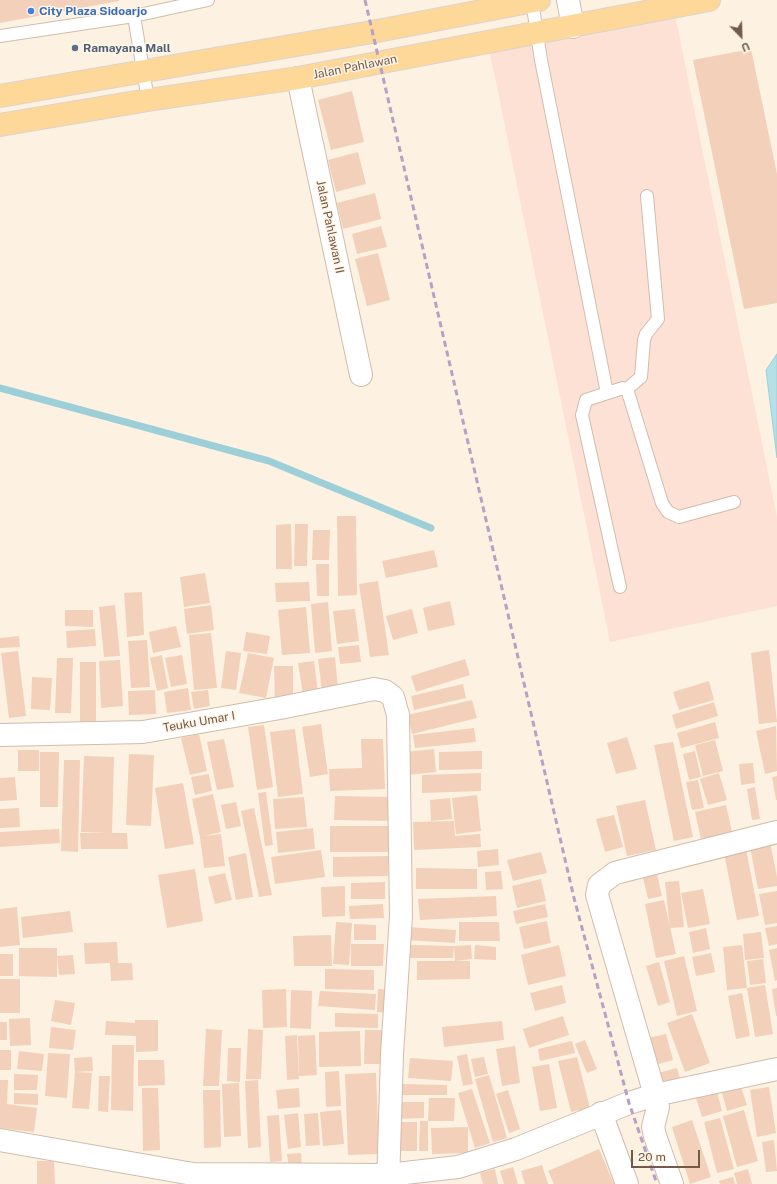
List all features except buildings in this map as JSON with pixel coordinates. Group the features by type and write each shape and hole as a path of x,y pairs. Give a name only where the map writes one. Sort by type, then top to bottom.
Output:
{"main road":[{"name":"Jalan Pahlawan","path":"0,126 148,100 298,78 709,0"},
{"path":"0,96 144,70 372,32 536,1"}],"street":[{"path":"568,0 573,27"},
{"name":"Jalan Pahlawan II","path":"298,78 361,375"},
{"name":"Teuku Umar I","path":"0,735 143,732 280,708 374,689 385,691 392,697 398,715 401,916 392,1054 388,1179"},
{"path":"672,1184 653,1127 658,1107 597,895 599,885 615,873 777,832"},
{"path":"0,1140 193,1174 272,1179 388,1179 458,1167 516,1149 601,1113 655,1095 777,1069"},
{"path":"601,1113 627,1184"}],"lane":[{"path":"0,36 134,16 208,0"},
{"path":"536,1 536,34 607,393"},
{"path":"134,16 148,100"},
{"path":"620,587 582,415 586,400 623,388 627,389 641,377 644,340 646,334 658,319 647,196"},
{"path":"627,389 662,503 668,512 679,517 734,502"}],"shaded area":[{"path":"674,10 777,517 777,606 610,642 489,48"}],"water":[{"path":"777,354 777,458 766,370"}],"waterway":[{"path":"0,388 269,461 431,528"}],"railway":[{"path":"365,0 574,898 629,1103 657,1184"}],"place":[{"name":"City Plaza Sidoarjo","path":"31,11"},
{"name":"Ramayana Mall","path":"75,48"}]}
